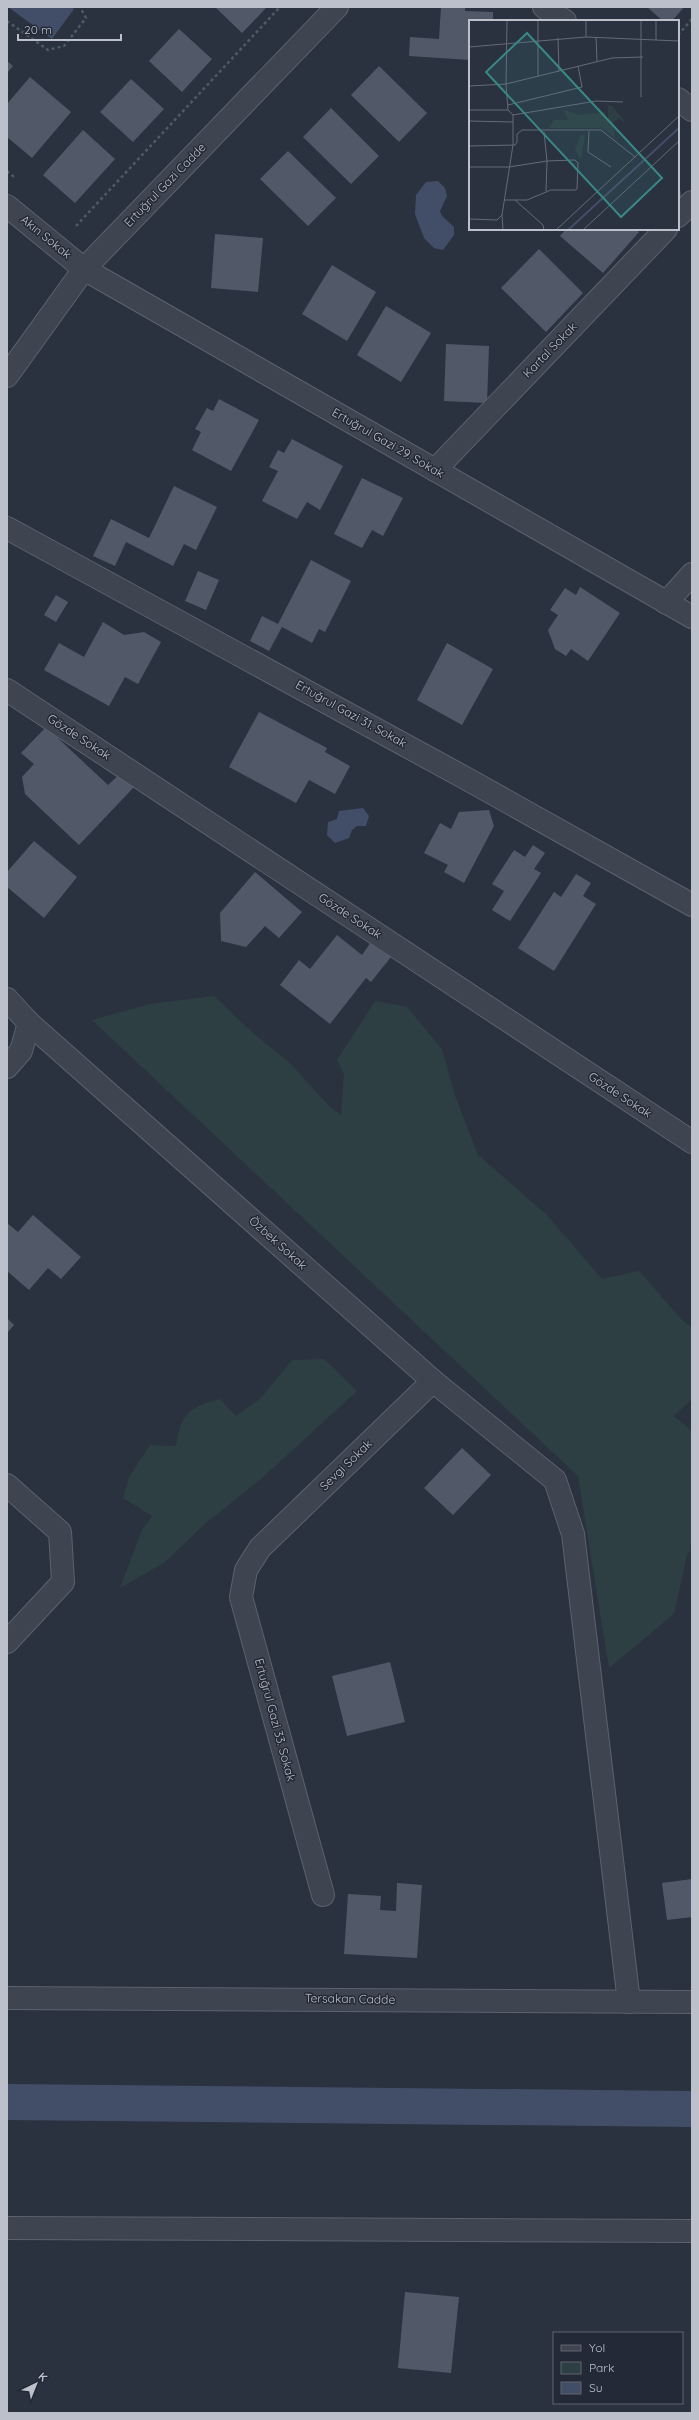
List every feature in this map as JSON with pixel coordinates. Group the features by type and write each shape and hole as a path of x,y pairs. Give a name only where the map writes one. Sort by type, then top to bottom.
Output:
{"street":[{"name":"Ertuğrul Gazi Cadde","path":"7,376 84,269 337,7"},
{"path":"544,7 564,20"},
{"path":"679,100 692,110"},
{"path":"679,215 692,202"},
{"name":"Akın Sokak","path":"7,206 84,269"},
{"name":"Kartal Sokak","path":"435,470 665,230"},
{"name":"Ertuğrul Gazi 29. Sokak","path":"84,269 692,617"},
{"name":"Ertuğrul Gazi 31. Sokak","path":"7,528 461,775 692,905"},
{"path":"666,603 692,574"},
{"name":"Gözde Sokak","path":"7,690 688,1133"},
{"name":"Özbek Sokak","path":"7,999 29,1023 433,1381 555,1480 573,1534 629,2002"},
{"path":"7,1067 20,1050 29,1023"},
{"name":"Sevgi Sokak","path":"260,1548 433,1381"},
{"path":"7,1485 60,1532 63,1582 7,1642"},
{"name":"Ertuğrul Gazi 33. Sokak","path":"260,1548 246,1570 241,1597 323,1895"},
{"name":"Tersakan Cadde","path":"7,1998 692,2002"},
{"path":"7,2228 692,2231"}],"path":[{"path":"7,21 48,50 64,46 86,18 80,7"},
{"path":"70,222 76,226 280,7"},
{"path":"679,34 692,19"},
{"path":"7,171 18,181"}],"green space":[{"path":"214,996 254,1034 289,1062 330,1107 341,1115 344,1075 337,1060 375,1001 407,1007 442,1049 455,1096 478,1155 547,1215 602,1279 639,1271 682,1320 692,1327 692,1399 674,1416 692,1431 692,1549 687,1555 674,1614 609,1668 578,1476 92,1020 150,1004"},
{"path":"324,1359 357,1391 261,1479 206,1523 165,1562 120,1588 142,1530 152,1516 123,1498 129,1477 150,1445 176,1446 178,1435 184,1419 194,1409 209,1402 220,1399 236,1416 259,1400 292,1360"}],"water":[{"path":"8,7 71,7 74,9 52,39"},
{"path":"438,181 445,188 447,196 440,211 442,216 454,227 454,235 443,250 434,248 424,238 415,214 416,195 426,182"},
{"path":"363,808 369,816 366,826 357,826 352,830 349,838 335,843 327,835 328,822 337,819 339,811"}],"building":[{"path":"215,7 267,7 242,33"},
{"path":"441,7 465,7 465,11 493,12 493,20 469,20 469,60 409,56 410,37 439,39"},
{"path":"647,7 684,7 673,20 662,20"},
{"path":"179,29 212,59 182,92 149,61"},
{"path":"7,61 13,66 7,73"},
{"path":"379,66 427,113 399,142 351,95"},
{"path":"30,77 71,112 32,158 7,137 7,104"},
{"path":"131,79 164,109 133,142 100,112"},
{"path":"331,108 379,156 351,184 303,137"},
{"path":"83,130 115,159 75,203 43,175"},
{"path":"288,151 336,198 308,226 260,179"},
{"path":"679,182 681,197 679,197"},
{"path":"565,230 637,230 639,232 603,273 560,236"},
{"path":"215,234 263,238 258,292 211,288"},
{"path":"539,249 583,293 546,332 501,288"},
{"path":"332,265 376,292 347,341 302,314"},
{"path":"386,306 431,333 401,382 357,355"},
{"path":"446,344 489,346 487,403 444,401"},
{"path":"219,399 259,420 231,471 192,450 201,432 195,429 207,408 213,411"},
{"path":"292,439 343,466 320,510 307,502 297,519 262,501 278,471 269,467 278,450 284,453"},
{"path":"362,478 403,498 383,536 372,530 362,548 334,534"},
{"path":"174,486 217,507 196,550 184,544 173,566 126,542 115,566 93,556 111,519 149,538"},
{"path":"311,560 351,581 325,632 319,629 312,643 282,627 269,651 250,641 262,616 278,624"},
{"path":"198,571 219,580 206,610 185,601"},
{"path":"580,587 620,613 588,661 571,649 566,656 555,649 548,630 558,615 550,610 565,588 576,595"},
{"path":"56,595 68,602 56,622 44,615"},
{"path":"103,622 124,635 144,632 161,642 138,684 125,677 109,706 44,670 59,643 84,657"},
{"path":"447,643 493,669 462,725 417,700"},
{"path":"259,712 327,748 325,752 350,766 335,794 309,780 296,803 229,767"},
{"path":"46,727 108,785 121,773 135,786 79,845 25,794 22,777 34,764 21,753"},
{"path":"489,810 494,826 464,883 444,872 448,865 424,853 440,823 451,829 459,812"},
{"path":"34,841 77,877 44,918 7,887 7,872"},
{"path":"533,845 545,853 534,869 541,873 510,921 492,910 504,891 492,884 514,850 525,857"},
{"path":"255,872 302,912 279,938 265,926 246,947 221,941 220,913"},
{"path":"576,874 591,883 583,896 596,904 554,971 518,948 554,892 561,897"},
{"path":"337,935 362,955 371,942 391,957 371,982 366,978 330,1024 280,985 299,960 310,969"},
{"path":"33,1215 81,1257 61,1279 48,1268 29,1290 7,1271 7,1223 18,1232"},
{"path":"7,1318 14,1325 7,1333"},
{"path":"462,1448 491,1475 453,1515 424,1488"},
{"path":"390,1662 405,1722 347,1736 332,1676"},
{"path":"692,1879 692,1917 667,1920 662,1883"},
{"path":"397,1883 422,1885 417,1958 344,1954 348,1894 381,1896 380,1910 396,1911"},
{"path":"405,2292 459,2297 451,2373 398,2368"}],"waterway":[{"path":"7,2102 692,2109"}]}
